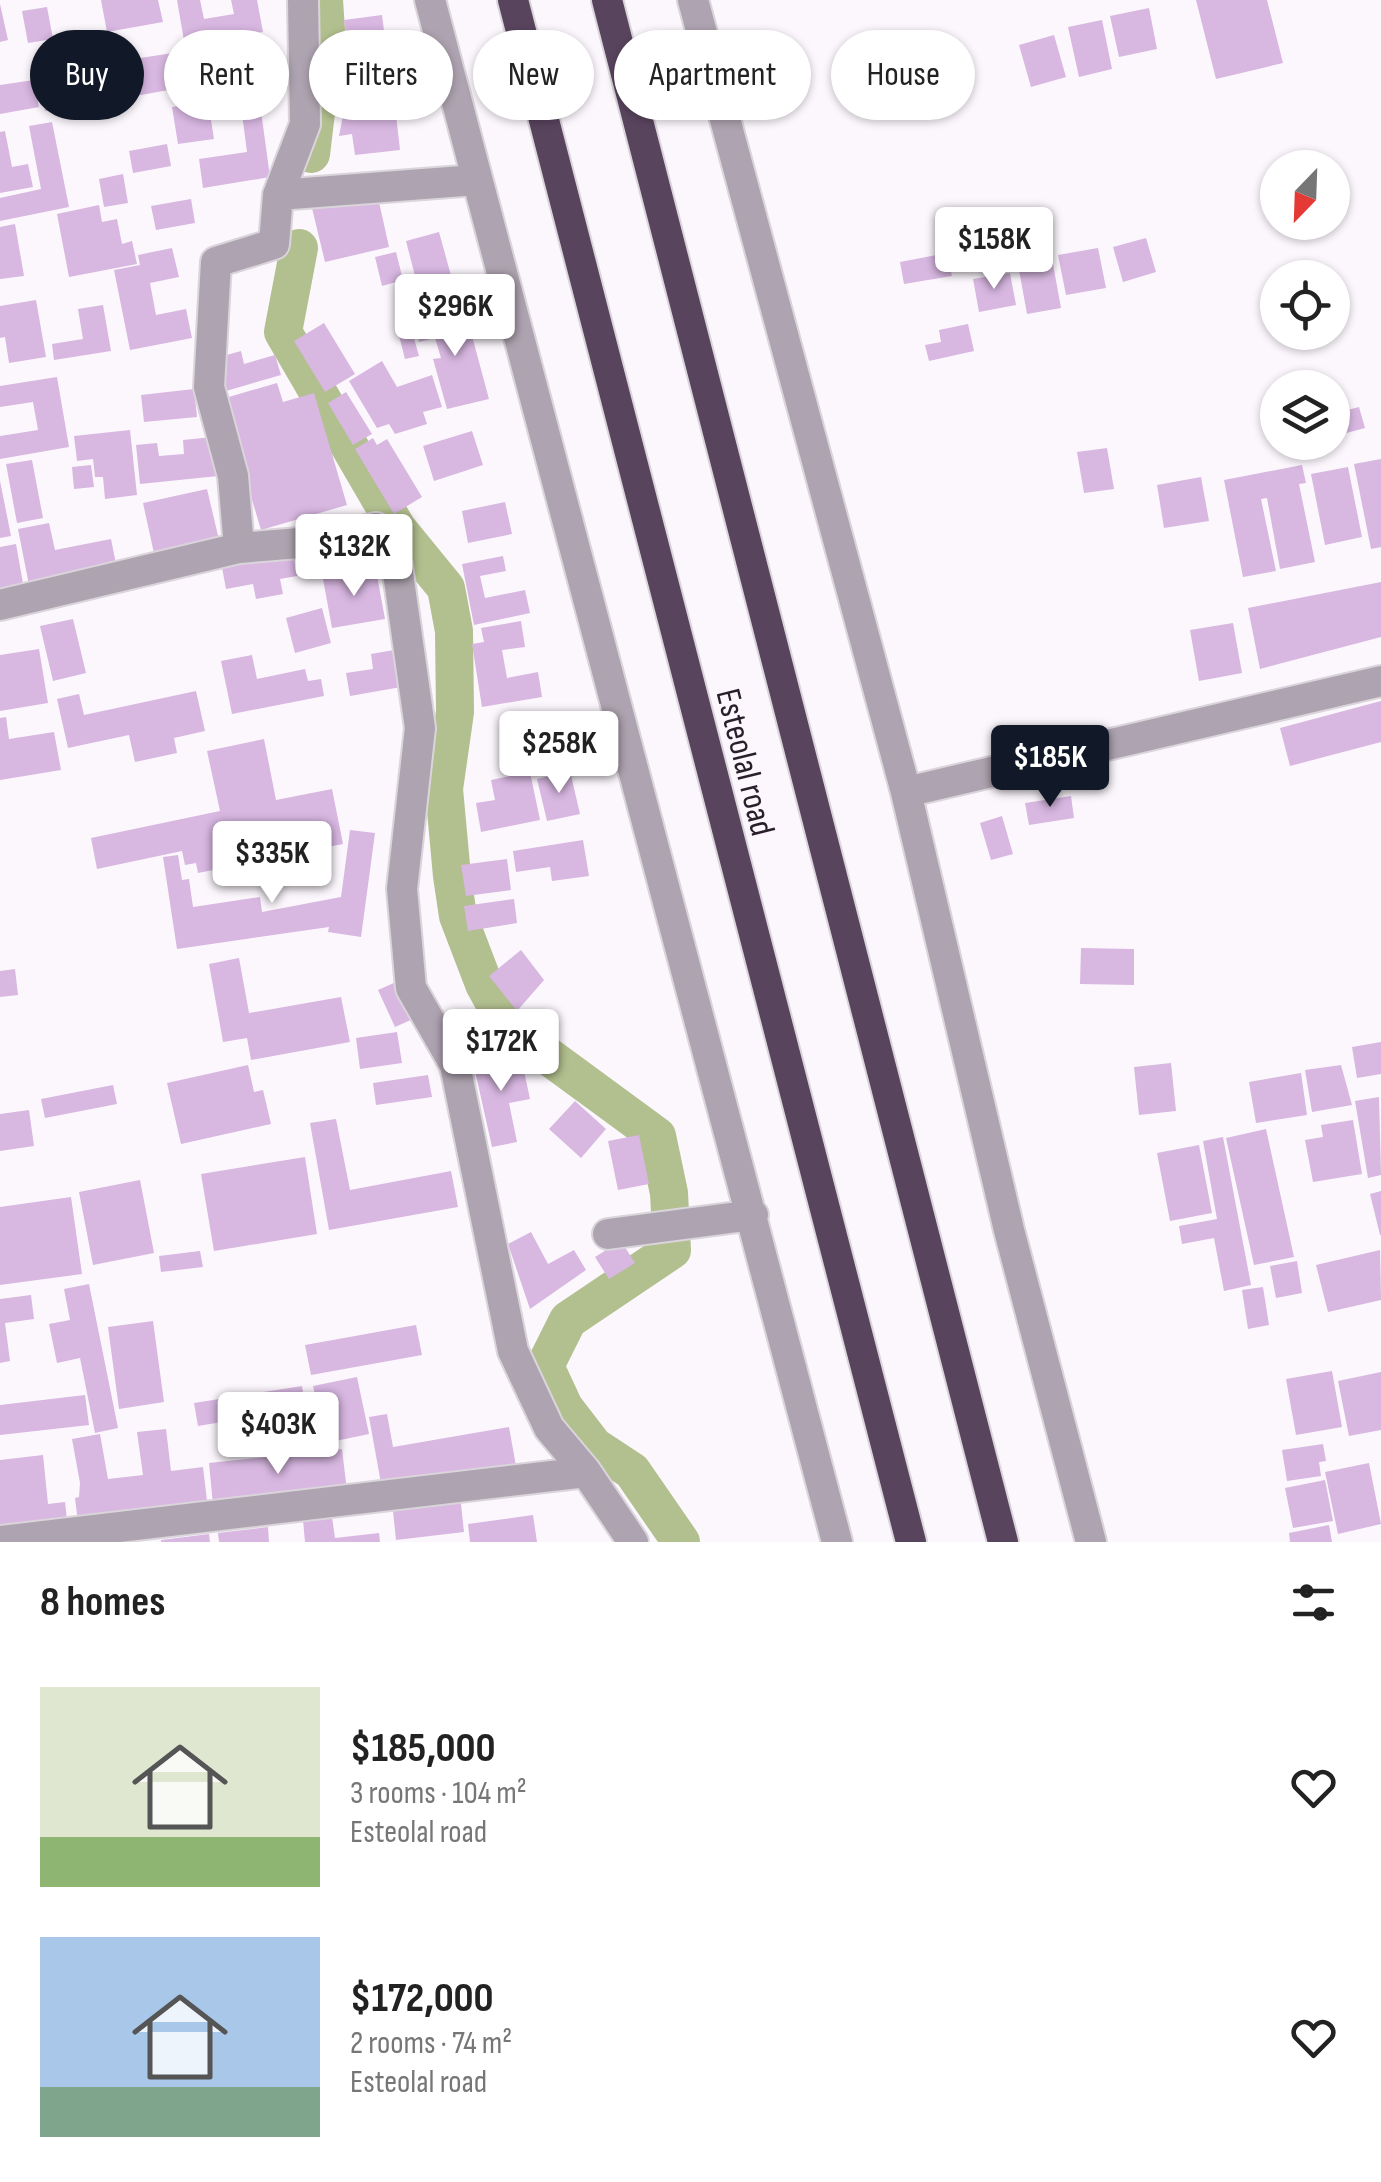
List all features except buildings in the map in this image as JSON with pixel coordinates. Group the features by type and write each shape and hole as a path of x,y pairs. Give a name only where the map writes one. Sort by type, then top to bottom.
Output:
{"highway":[{"name":"Esteolal road","path":"513,0 911,1542"},
{"name":"Esteolal road","path":"607,0 1003,1542"}],"street":[{"path":"239,548 232,476 209,386 216,262 274,244 278,195 305,124 304,0"},
{"path":"430,0 837,1542"},
{"path":"693,0 906,792 1009,1230 1090,1542"},
{"path":"278,195 476,180"},
{"path":"0,604 239,548 311,542 376,528 397,566 420,728 402,889 411,988 456,1066 513,1351 549,1428 586,1472 633,1542"},
{"path":"906,792 1381,682"},
{"path":"608,1234 753,1215"},
{"path":"0,1541 586,1472"}],"waterway":[{"path":"311,154 326,30 324,0"},
{"path":"299,248 283,332 397,528 446,588 454,631 455,712 444,789 452,876 458,916 484,984 507,1026 657,1136 669,1193 672,1250 568,1320 545,1366 564,1407 594,1446 632,1471 681,1542"}]}
